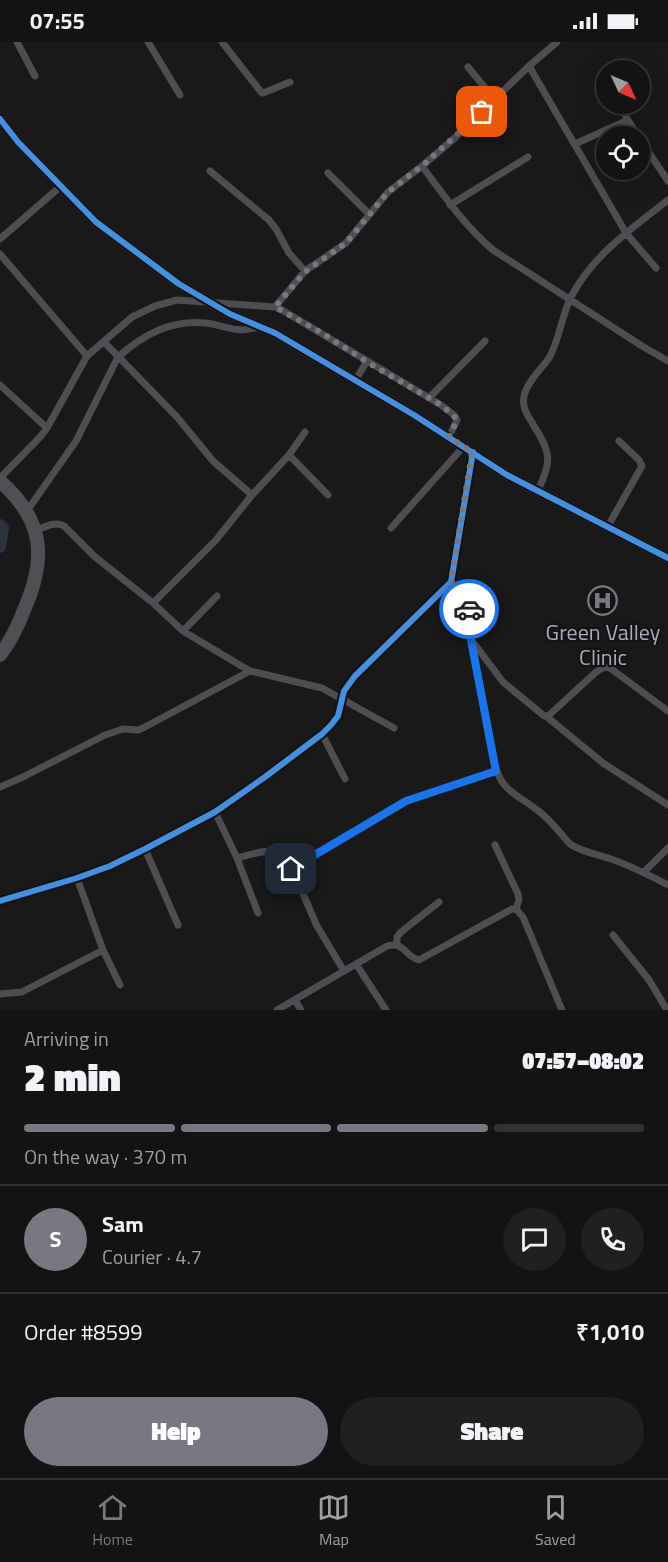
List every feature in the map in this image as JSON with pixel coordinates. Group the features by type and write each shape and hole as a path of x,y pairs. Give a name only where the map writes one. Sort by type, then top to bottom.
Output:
{"highway":[{"path":"0,479 21,501 27,511 35,531 39,552 33,586 18,625 0,656"},
{"path":"0,491 17,512 28,537 31,553 26,582 7,629 0,640"}],"street":[{"path":"16,42 35,76"},
{"path":"148,42 180,95"},
{"path":"222,42 261,92 290,81"},
{"path":"275,307 305,272 346,243 388,192 422,166 490,94 557,42"},
{"path":"529,66 626,233 656,268"},
{"path":"468,67 490,94"},
{"path":"625,114 632,126"},
{"path":"0,119 18,142 96,222 179,285 230,314 261,326 356,378 450,435 507,475 668,558"},
{"path":"575,144 628,120"},
{"path":"650,154 668,181"},
{"path":"450,205 528,157"},
{"path":"422,166 450,205 493,250 668,361"},
{"path":"210,171 273,224 289,253 305,272"},
{"path":"328,173 369,214"},
{"path":"1,236 61,186"},
{"path":"538,490 547,467 548,454 543,440 526,413 524,397 526,389 555,347 570,300 588,271 601,255 668,200"},
{"path":"0,254 87,356"},
{"path":"0,479 47,428 87,356 132,317 155,306 177,300 275,307 322,333 453,415 457,420 450,435"},
{"path":"27,511 76,441 118,357 138,340 153,331 168,326 195,322 246,331 261,326"},
{"path":"429,398 485,341"},
{"path":"104,342 177,417 213,460 252,495"},
{"path":"356,378 367,362"},
{"path":"0,385 47,428"},
{"path":"153,603 216,540 252,495 289,455 305,432"},
{"path":"608,526 642,466 639,460 619,441"},
{"path":"390,528 468,449"},
{"path":"0,901 110,866 215,812 332,725 338,716 341,698 348,684 451,582 468,449"},
{"path":"289,455 328,495"},
{"path":"35,531 52,524 64,526 94,556 153,603 183,631 250,671 322,688 394,728"},
{"path":"451,582 462,589 467,596 471,640 496,771 507,789 540,812 570,844 644,872 668,885"},
{"path":"183,631 217,596"},
{"path":"471,640 503,682 528,703 603,763 668,805"},
{"path":"547,717 604,667 610,668 668,711"},
{"path":"0,787 105,735 123,729 143,728 250,671"},
{"path":"322,734 345,779"},
{"path":"291,869 406,801 496,771"},
{"path":"215,812 237,858 258,913"},
{"path":"495,845 519,894 516,909"},
{"path":"145,849 178,925"},
{"path":"644,872 668,849"},
{"path":"237,858 272,851 279,852 284,857 308,907 344,971"},
{"path":"77,878 103,950 120,985"},
{"path":"397,945 400,932 438,902"},
{"path":"277,1010 387,946 394,944 400,946 414,959 419,960 507,911 516,909"},
{"path":"516,909 523,917 562,1010"},
{"path":"613,935 649,980 668,1010"},
{"path":"0,994 22,992 103,950"},
{"path":"356,964 386,1010"},
{"path":"295,1000 301,1010"}],"waterway":[{"path":"0,525 3,528 0,547"}],"cycle path":[{"path":"0,119 18,142 96,222 179,284 230,314 275,333 414,415 507,475 668,558"},
{"path":"0,901 77,878 110,866 145,849 215,812 322,734 338,716 344,691 355,676 451,582 473,452"}],"way so far":[{"path":"469,609 465,592 451,582 472,452 449,437 457,420 441,405 275,307 305,272 346,243 388,192 422,166 482,112"}],"place":[{"name":"Green Valley Clinic","path":"603,600"}],"route":[{"path":"291,869 406,801 496,771 471,640 469,609"}]}
